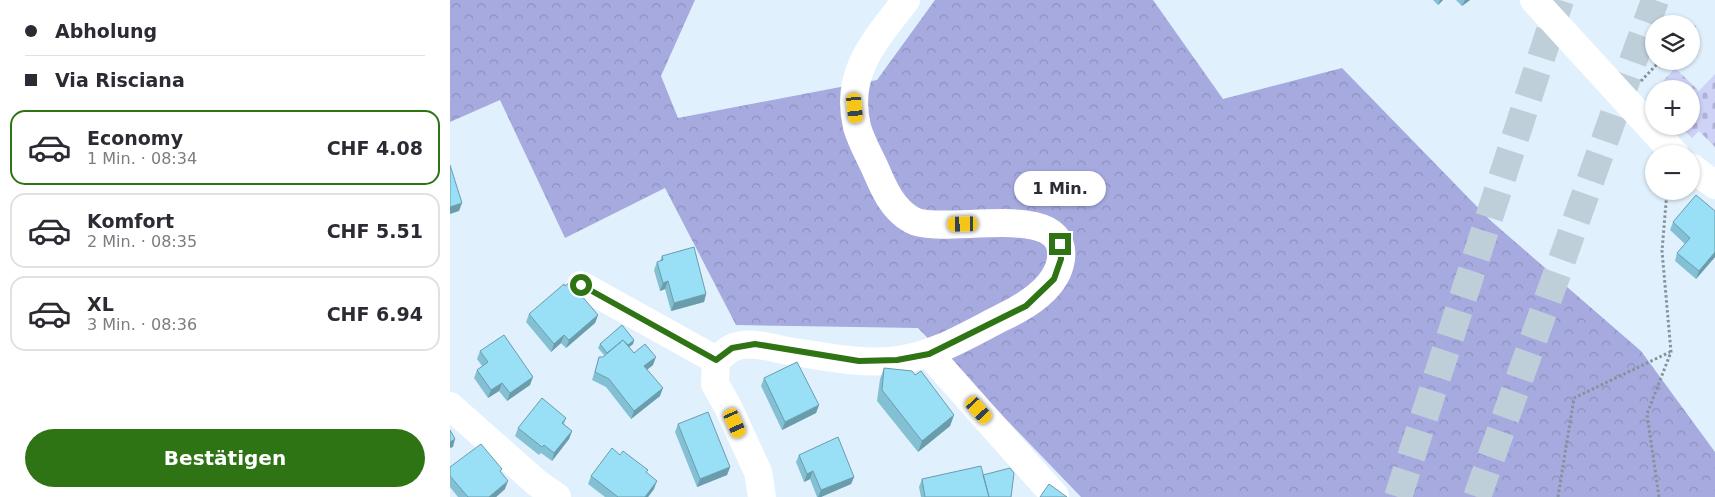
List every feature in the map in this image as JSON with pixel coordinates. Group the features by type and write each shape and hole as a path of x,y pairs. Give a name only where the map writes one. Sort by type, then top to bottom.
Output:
{"street":[{"path":"716,360 732,348 755,344 859,361 897,360 929,354 1026,306 1054,279 1061,259 1060,244 1049,230 1024,224 932,225 912,220 886,195 857,127 853,88 862,62 905,0"},
{"path":"1534,0 1667,145"},
{"path":"1700,173 1715,185"},
{"path":"581,285 716,360"},
{"path":"929,354 1055,496"},
{"path":"716,360 715,384 728,407 758,472 762,497"},
{"path":"450,406 537,483 557,497"}],"path":[{"path":"1659,497 1647,414 1671,352 1662,251 1666,200"},
{"path":"1558,497 1574,398 1671,352"}],"green space":[{"path":"450,0 695,0 661,76 678,118 877,80 935,0 1153,0 1223,99 1342,68 1491,221 1641,351 1715,452 1715,497 1081,497 918,328 736,325 665,188 565,238 500,100 450,122"},
{"path":"1673,70 1677,70 1688,80 1664,80"},
{"path":"1715,74 1715,147 1700,132 1700,90"}],"building":[{"path":"450,165 462,203 450,207"},
{"path":"1700,198 1715,211 1715,252 1699,271 1677,253 1690,238 1673,222 1692,200 1700,200"},
{"path":"694,247 706,294 674,303 668,281 663,283 657,262 663,260 662,256"},
{"path":"570,282 598,315 569,340 564,335 554,344 529,314 564,284 565,286"},
{"path":"622,325 634,340 628,345 623,340 607,353 600,344"},
{"path":"504,335 533,377 510,393 502,383 491,390 477,370 488,362 480,351"},
{"path":"623,340 634,353 645,344 656,357 644,366 663,388 634,411 609,379 595,372 599,357 603,357"},
{"path":"797,362 819,405 785,422 764,378"},
{"path":"884,368 912,371 915,375 921,371 954,415 922,441 882,390"},
{"path":"542,398 566,418 562,423 572,431 554,453 544,445 542,447 518,428"},
{"path":"708,412 730,467 700,479 678,424"},
{"path":"450,430 455,439 450,442"},
{"path":"838,437 854,477 821,490 813,471 807,474 799,455"},
{"path":"481,444 502,469 500,471 508,481 489,497 468,497 450,476 450,467"},
{"path":"612,448 620,455 623,451 648,470 646,472 657,481 645,497 618,497 591,476"},
{"path":"981,466 989,497 925,497 922,479"},
{"path":"1010,468 1014,473 1011,497 989,497 983,475"},
{"path":"1049,484 1067,497 1040,497"}],"tunnel":[{"path":"1398,497 1560,0"},
{"path":"1477,497 1655,0"}],"route":[{"path":"581,285 716,360 732,348 755,344 859,361 897,360 929,354 1026,306 1054,279 1061,259 1060,244"}]}
